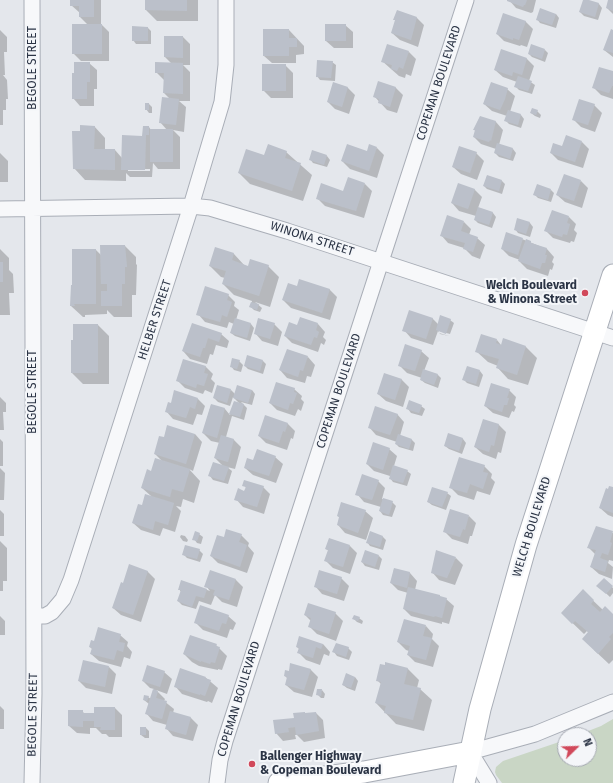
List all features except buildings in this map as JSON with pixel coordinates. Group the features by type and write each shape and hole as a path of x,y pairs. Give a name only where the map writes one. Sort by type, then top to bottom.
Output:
{"main road":[{"name":"WELCH BOULEVARD","path":"464,783 483,699 526,545 604,335 613,275"},
{"path":"279,783 364,772 470,752"}],"street":[{"name":"BEGOLE STREET","path":"32,0 34,616 32,783"},
{"name":"HELBER STREET","path":"34,616 45,616 52,612 63,599 72,580 192,206 222,102 226,65 226,0"},
{"name":"COPEMAN BOULEVARD","path":"217,783 220,760 225,741 466,0"},
{"name":"WINONA STREET","path":"0,209 192,206 210,208 287,231 604,335"},
{"path":"489,783 470,752 535,734 613,702"}],"green space":[{"path":"613,719 613,783 502,783 496,775 496,767 503,761 557,743 557,767 597,767 597,728"}],"place":[{"name":"Welch Boulevard & Winona Street","path":"585,293"},
{"name":"Ballenger Highway & Copeman Boulevard","path":"252,764"}]}
